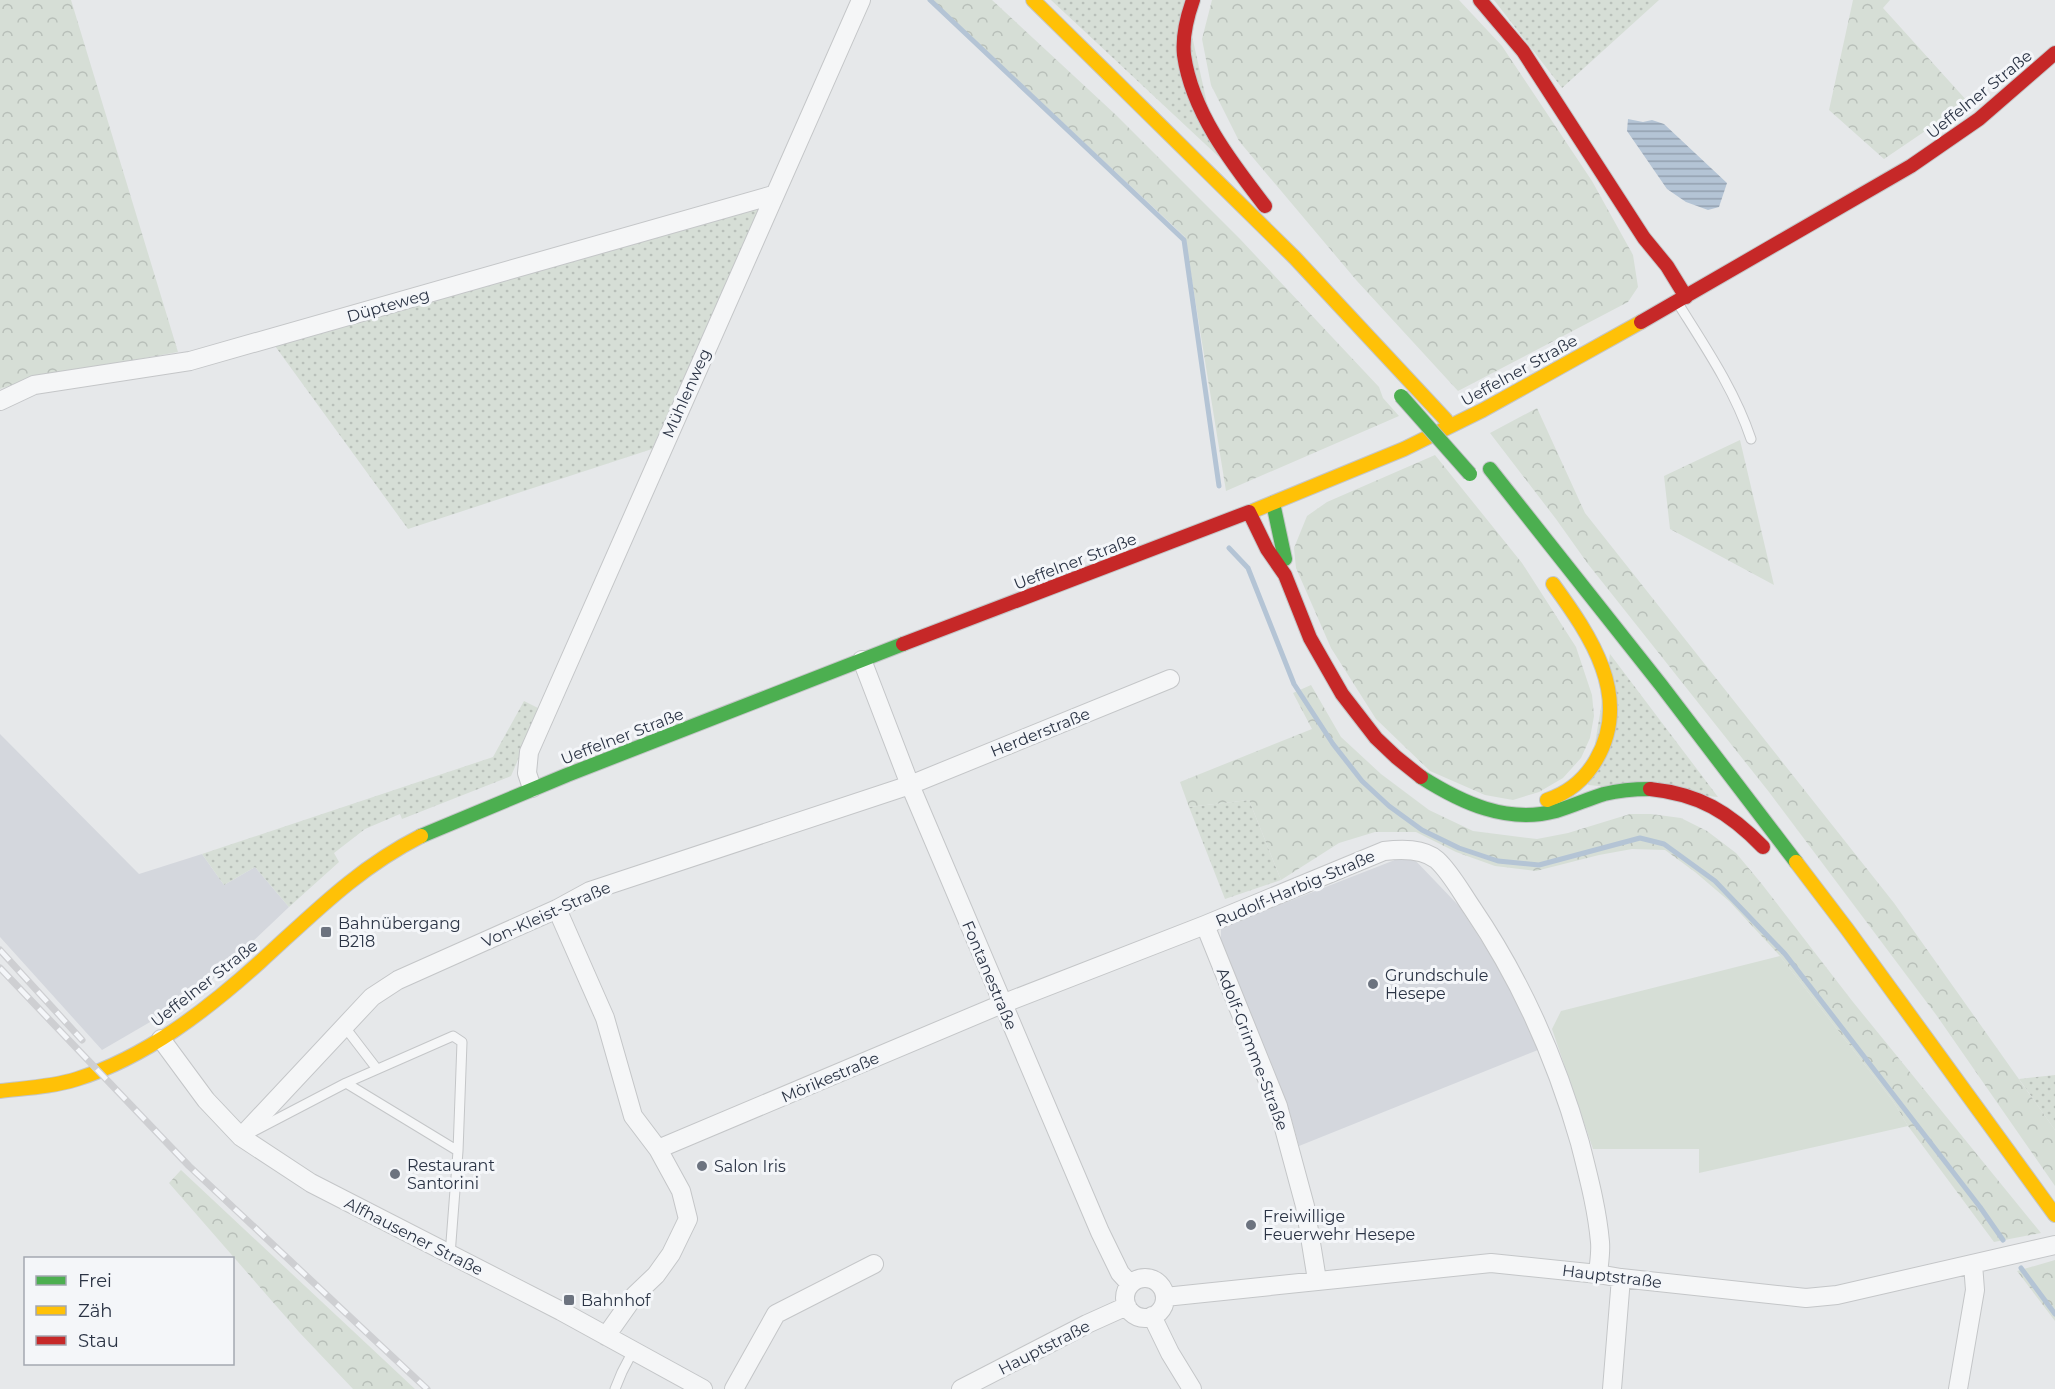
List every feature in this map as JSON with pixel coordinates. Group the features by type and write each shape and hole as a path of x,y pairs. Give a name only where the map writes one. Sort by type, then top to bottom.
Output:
{"main road":[{"path":"1033,0 1300,263 1461,436"},
{"path":"1193,0 1185,23 1184,54 1193,89 1212,129 1283,229 1300,263"},
{"path":"1480,0 1523,51 1644,238 1677,280 1674,300"},
{"name":"Ueffelner Straße","path":"0,1090 73,1080 98,1071 160,1039 190,1019 258,964 344,884 379,859 443,825 532,788 1249,512 1414,444 1484,410 1911,166 1979,119 2055,52"},
{"path":"1644,238 1657,278"},
{"path":"1397,392 1475,480"},
{"path":"1487,464 1661,685 1854,938 2055,1215"},
{"path":"1273,502 1287,578"},
{"path":"1503,508 1595,603"},
{"path":"1249,512 1266,547 1287,578 1313,644 1333,681 1353,712 1379,742 1413,773 1450,794 1494,812 1536,814 1606,794 1642,787 1682,792 1712,804 1747,829 1778,861 1804,874"},
{"path":"1511,812 1553,799 1580,782 1599,758 1611,723 1609,684 1593,643 1576,615 1548,578"}],"street":[{"name":"Mühlenweg","path":"532,788 527,774 529,752 861,0"},
{"name":"Düpteweg","path":"0,401 34,386 190,361 773,195"},
{"name":"Fontanestraße","path":"862,660 910,785 1002,1004 1114,1264 1130,1284"},
{"name":"Herderstraße","path":"910,785 1170,680"},
{"name":"Von-Kleist-Straße","path":"241,1137 372,997 391,983 557,909 590,891 910,785"},
{"name":"Rudolf-Harbig-Straße","path":"1002,1004 1205,925 1384,851 1401,849 1420,852 1436,859 1449,874 1483,925 1515,978 1555,1065 1570,1110 1594,1199 1600,1244 1598,1274"},
{"path":"557,909 605,1018 633,1116 658,1149 681,1191 688,1219 671,1254 656,1275 622,1311 606,1336"},
{"name":"Adolf-Grimme-Straße","path":"1205,925 1278,1106 1305,1206 1317,1280"},
{"name":"Mörikestraße","path":"658,1149 1002,1004"},
{"name":"Alfhausener Straße","path":"160,1039 206,1100 241,1137 311,1183 703,1389"},
{"name":"Hauptstraße","path":"1165,1297 1491,1263 1806,1299 1838,1295 2055,1245"},
{"path":"734,1389 776,1314 874,1264"},
{"path":"1958,1389 1976,1290 1973,1264"},
{"path":"1150,1278 1161,1285 1165,1297 1161,1310 1152,1316 1137,1316 1127,1306 1125,1295 1130,1284 1137,1279 1150,1278"},
{"path":"1612,1389 1622,1278"},
{"name":"Hauptstraße","path":"961,1389 1127,1306"},
{"path":"1152,1316 1170,1353 1192,1389"}],"lane":[{"path":"1674,300 1715,363 1742,413 1751,440"},
{"path":"344,1026 377,1069"},
{"path":"241,1137 346,1083 453,1036 462,1042 458,1151 450,1255"},
{"path":"346,1083 458,1151"},
{"path":"615,1389 633,1351"}],"shaded area":[{"path":"0,734 139,874 202,854 224,885 255,867 289,907 213,979 157,1018 102,1050 0,937"},
{"name":"Grundschule Hesepe","path":"1405,856 1413,858 1459,906 1497,965 1538,1050 1299,1146 1287,1103 1221,940 1221,928"}],"green space":[{"path":"0,0 71,0 178,352 33,378 0,389"},
{"path":"932,0 992,0 1116,115 1240,239 1379,387 1383,398 1399,416 1226,491 1185,237"},
{"path":"1051,0 1184,0 1219,157"},
{"path":"1212,0 1459,0 1502,46 1592,181 1633,255 1638,287 1628,302 1458,391 1357,281 1239,141 1211,85 1202,39"},
{"path":"1494,0 1659,0 1562,88"},
{"path":"1853,0 1890,0 1883,8 1968,102 1884,159 1829,110"},
{"path":"762,206 652,449 408,529 275,346"},
{"path":"1537,408 1585,513 1894,903 2055,1130 2055,1186 1937,1016 1769,792 1588,564 1490,433"},
{"path":"1740,440 1774,585 1670,529 1664,476"},
{"path":"1435,455 1522,563 1576,647 1592,695 1594,716 1590,738 1581,758 1563,778 1539,792 1513,800 1485,795 1430,771 1376,719 1331,648 1296,568 1294,548 1307,516 1327,502"},
{"path":"1610,654 1718,797 1588,785"},
{"path":"1311,685 1341,737 1381,774 1429,810 1473,831 1537,839 1568,833 1630,814 1651,814 1681,818 1707,831 1736,853 1761,883 1853,1002 2041,1233 1994,1242 1908,1126 1893,1101 1780,956 1729,901 1665,850 1632,849 1536,871 1495,866 1456,852 1416,832 1375,832 1339,843 1281,880 1249,800 1189,807 1180,782 1312,729 1293,693"},
{"path":"524,701 540,709 511,776 402,819 400,814 365,829 334,853 339,862 289,907 255,867 224,885 202,854 493,757"},
{"path":"1249,800 1281,880 1225,899 1189,807"},
{"path":"1780,956 1893,1101 1908,1126 1699,1173 1699,1149 1593,1149 1552,1029 1561,1011"},
{"path":"2055,1075 2055,1130 2019,1079"},
{"path":"181,1170 415,1389 353,1389 299,1332 169,1183"},
{"path":"2055,1260 2055,1321 2017,1271"}],"water":[{"path":"1628,119 1643,122 1652,120 1664,124 1727,183 1719,207 1708,210 1686,202 1667,189 1627,131"}],"waterway":[{"path":"930,0 1184,240 1219,486"},
{"path":"1229,548 1248,568 1294,684 1333,744 1362,781 1389,806 1422,830 1459,848 1498,861 1539,865 1640,838 1664,844 1715,881 1785,954 2003,1240"},
{"path":"2021,1268 2055,1314"}],"railway":[{"path":"0,950 82,1040"},
{"path":"0,968 189,1166 427,1389"}],"traffic: fast":[{"path":"1401,396 1470,474"},
{"path":"1490,469 1661,685 1796,862"},
{"path":"1273,503 1285,559"},
{"path":"421,836 567,775 903,644"},
{"path":"1421,777 1469,803 1486,809 1520,815 1556,811 1610,793 1650,789"}],"traffic: slow":[{"path":"1033,0 1295,258 1446,420"},
{"path":"1253,511 1404,449 1483,410 1641,322"},
{"path":"1547,800 1569,789 1592,767 1606,736 1610,713 1608,690 1593,645 1553,584"},
{"path":"0,1091 68,1082 103,1070 151,1045 219,997 355,878 421,836"},
{"path":"1796,862 2055,1215"}],"traffic: jam":[{"path":"1193,0 1184,41 1188,76 1204,116 1215,135 1265,206"},
{"path":"1480,0 1523,51 1644,238 1667,266 1686,297"},
{"path":"1641,322 1911,166 1979,119 2055,53"},
{"path":"903,644 1249,512"},
{"path":"1249,512 1267,549 1285,575 1310,638 1342,694 1376,738 1421,777"},
{"path":"1650,789 1684,795 1712,807 1738,824 1763,847"}],"place":[{"name":"Bahnübergang B218","path":"326,932"},
{"name":"Grundschule Hesepe","path":"1373,984"},
{"name":"Salon Iris","path":"702,1166"},
{"name":"Restaurant Santorini","path":"395,1174"},
{"name":"Freiwillige Feuerwehr Hesepe","path":"1251,1225"},
{"name":"Bahnhof","path":"569,1300"}]}
